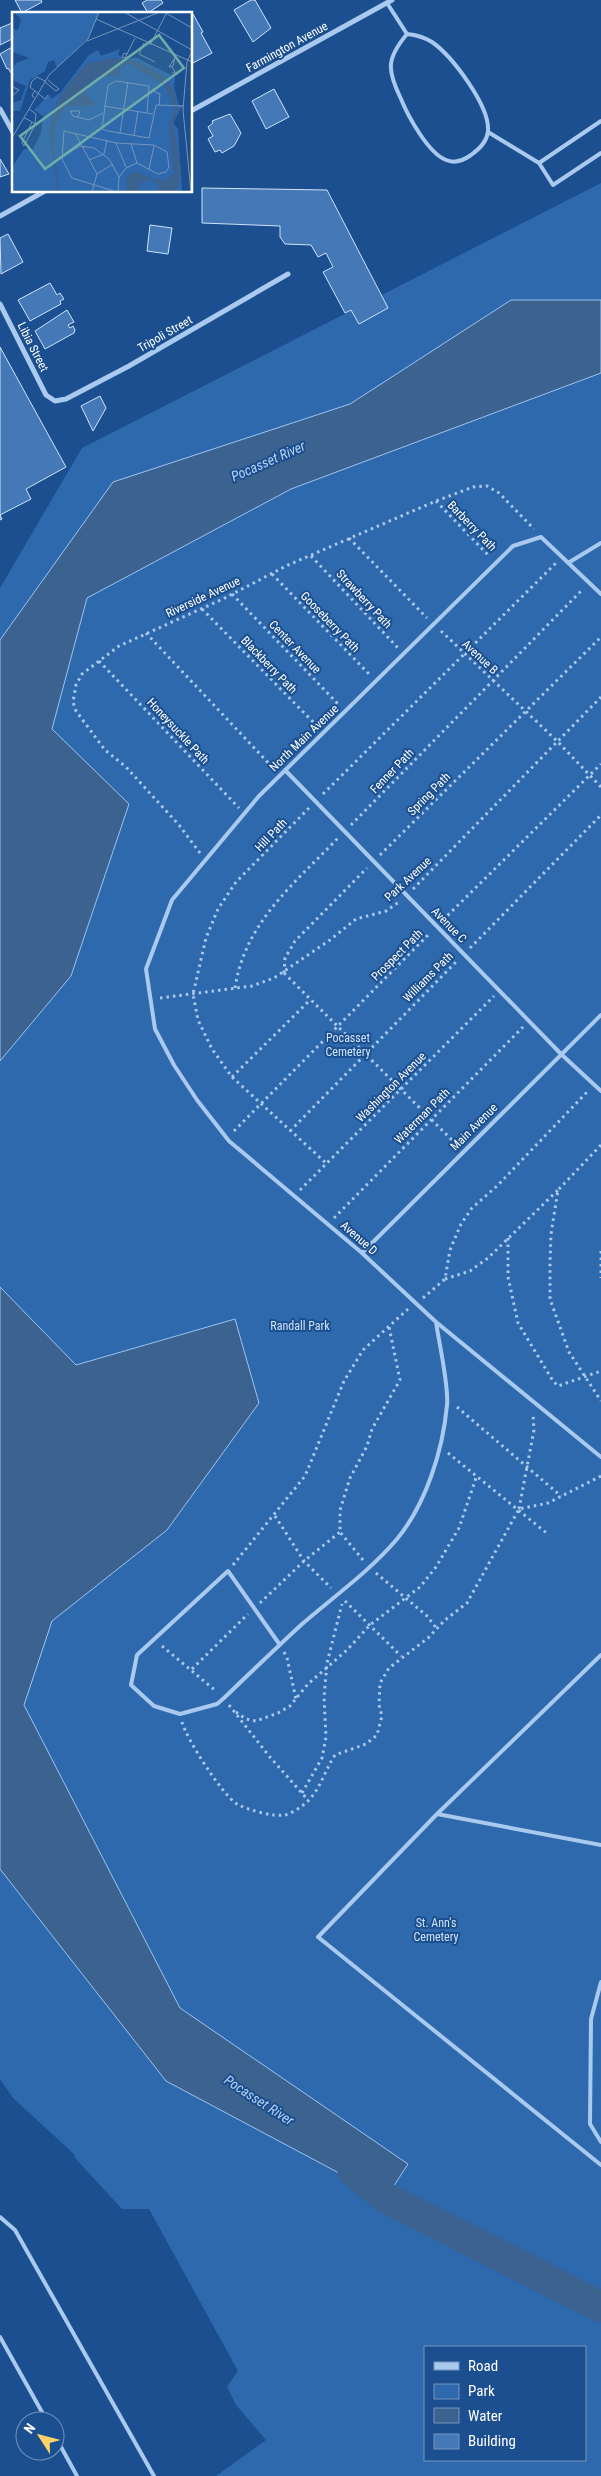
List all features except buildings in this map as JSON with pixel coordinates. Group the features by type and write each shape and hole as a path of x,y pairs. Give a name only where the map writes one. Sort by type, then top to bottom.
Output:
{"street":[{"name":"Farmington Avenue","path":"192,110 390,1"},
{"path":"0,109 12,130"},
{"path":"0,216 43,192"},
{"name":"Tripoli Street","path":"50,398 55,402 83,391 288,274"},
{"name":"Libia Street","path":"0,304 46,395 50,398"}],"lane":[{"path":"390,1 407,34"},
{"path":"407,34 420,36 433,43 458,69 482,105 487,116 488,132 480,148 463,160 446,160 438,155 419,132 395,88 390,68 393,50 407,34"},
{"path":"539,163 601,121"},
{"path":"488,132 539,163 553,185 601,153"},
{"path":"541,537 601,594"},
{"name":"North Main Avenue","path":"150,999 146,969 172,900 244,814 285,770 513,546 541,537"},
{"path":"568,563 601,543"},
{"name":"Avenue C","path":"285,770 528,1021 601,1091"},
{"name":"Avenue D","path":"150,999 155,1029 174,1065 197,1100 228,1138 362,1253 436,1322 601,1457"},
{"name":"Main Avenue","path":"362,1253 601,1015"},
{"path":"280,1645 228,1571 137,1655 131,1685 154,1706 180,1714 217,1704 280,1645 369,1567 397,1538 414,1513 439,1447 447,1399 436,1322"},
{"path":"601,1655 437,1814 318,1937 601,2165"},
{"path":"437,1814 601,1845"},
{"path":"601,1982 591,2019 590,2124 601,2142"},
{"path":"0,2217 15,2230 154,2476"},
{"path":"0,2337 41,2411"},
{"path":"65,2454 77,2476"}],"path":[{"name":"Riverside Avenue","path":"206,860 179,825 126,767 105,750 76,711 73,702 76,686 82,674 119,646 146,633 349,538 473,487 487,486 499,493 541,537"},
{"name":"Barberry Path","path":"436,501 496,563"},
{"name":"Avenue B","path":"349,538 434,625 557,741 601,787"},
{"name":"Strawberry Path","path":"311,556 404,654"},
{"name":"Hill Path","path":"326,1164 232,1077 212,1049 202,1028 194,994 206,938 218,909 236,882 463,653 562,558"},
{"name":"Gooseberry Path","path":"272,574 377,681"},
{"name":"Fenner Path","path":"235,988 239,965 253,934 277,900 589,583"},
{"name":"Center Avenue","path":"232,594 345,712"},
{"name":"Blackberry Path","path":"202,608 324,733"},
{"path":"146,633 280,776"},
{"name":"Spring Path","path":"284,973 285,958 295,941 524,710 601,637"},
{"name":"Honeysuckle Path","path":"99,661 244,814"},
{"name":"Park Avenue","path":"150,999 252,986 284,973 356,919 386,911 406,896 601,697"},
{"name":"Prospect Path","path":"228,1138 259,1104 601,764"},
{"name":"Williams Path","path":"290,1131 601,815"},
{"path":"284,973 302,988 310,1000 464,1151"},
{"name":"Washington Avenue","path":"295,1196 499,991"},
{"path":"232,1077 310,1000"},
{"name":"Waterman Path","path":"328,1224 528,1021"},
{"path":"445,1279 450,1250 461,1224 472,1208 497,1186 594,1085"},
{"path":"228,1571 306,1476 344,1381 363,1350 415,1303 430,1294 445,1279 470,1271 558,1190 601,1145"},
{"path":"558,1190 551,1234 550,1299 568,1352 601,1401"},
{"path":"508,1238 508,1277 518,1323 558,1386 601,1371"},
{"path":"601,1251 601,1278"},
{"path":"389,1327 400,1380 372,1429 367,1446 350,1478 340,1510 340,1532 369,1567 427,1616 437,1629"},
{"path":"180,1714 184,1731 198,1754 235,1803 252,1810 286,1815 308,1801 318,1790 335,1755 366,1744 377,1735 382,1716 379,1705 380,1683 389,1668 467,1603 519,1509 534,1430 529,1398"},
{"path":"447,1399 561,1496"},
{"path":"439,1447 477,1475 549,1535"},
{"path":"236,1712 246,1720 256,1721 278,1713 296,1699 370,1625 420,1586 436,1567 459,1528 477,1475"},
{"path":"519,1509 548,1503 601,1476"},
{"path":"192,1669 304,1561 340,1532"},
{"path":"302,1793 322,1758 326,1737 324,1697 327,1666 343,1599"},
{"path":"156,1637 164,1650 192,1669 224,1698 268,1756 308,1801"},
{"path":"280,1645 287,1658 296,1699"}],"green space":[{"name":"Randall Park","path":"601,183 601,2476 216,2476 266,2440 236,2405 227,2387 238,2371 149,2209 122,2209 75,2158 75,2155 13,2098 0,2079 0,588 82,448"}],"water":[{"path":"511,300 601,300 601,373 291,489 87,598 52,729 129,804 71,976 0,1061 0,640 113,482 350,404"},
{"path":"0,1287 76,1365 235,1319 259,1403 167,1530 52,1621 24,1705 180,2008 408,2164 386,2198 166,2081 0,1869"}],"waterway":[{"name":"Pocasset River","path":"353,2171 386,2198 601,2307"}],"park label":[{"name":"Pocasset Cemetery","path":"348,1045"},
{"name":"St. Ann's Cemetery","path":"436,1930"}]}
